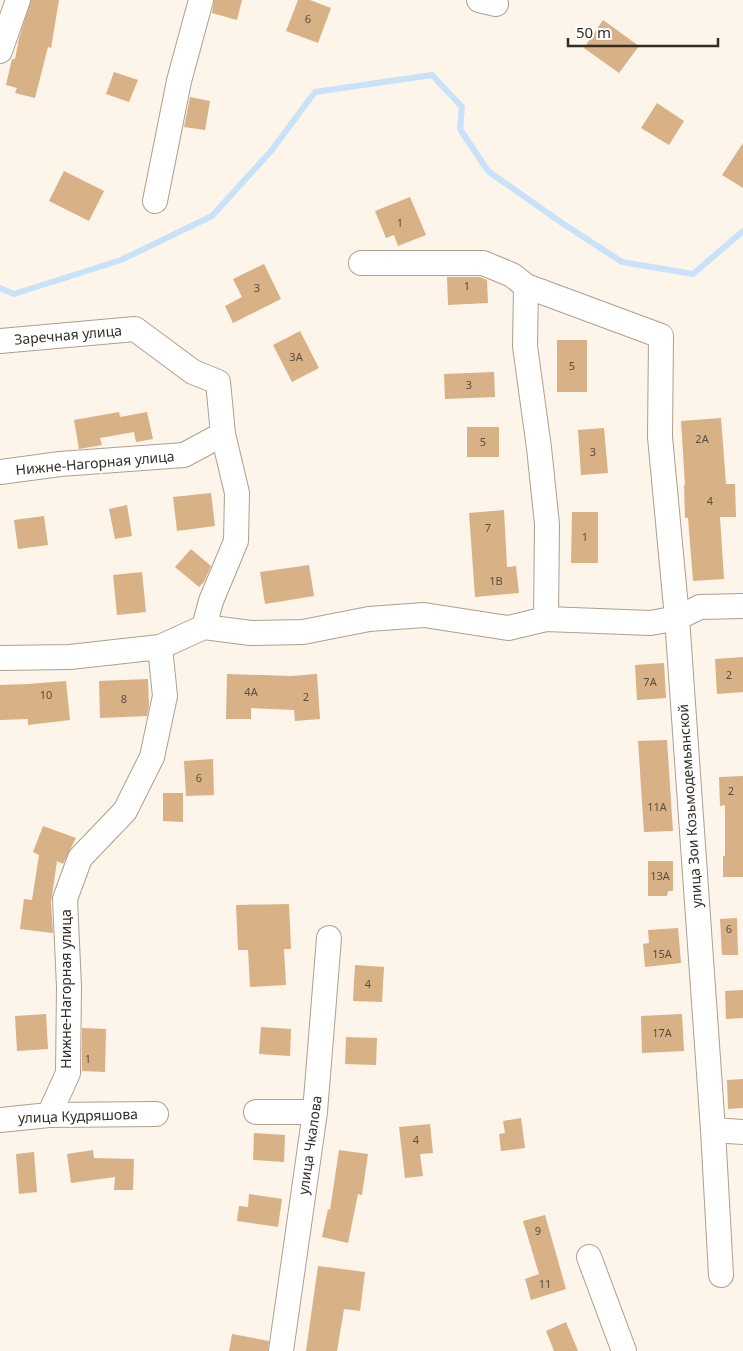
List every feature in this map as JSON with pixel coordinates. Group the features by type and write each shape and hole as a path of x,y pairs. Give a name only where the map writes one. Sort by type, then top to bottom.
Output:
{"street":[{"path":"0,51 18,0"},
{"path":"155,201 179,81 201,0"},
{"path":"361,264 483,263 512,275 526,286 525,346 547,524 546,619"},
{"name":"улица Зои Козьмодемьянской","path":"526,286 661,336 660,437 677,618 713,1130 721,1275"},
{"name":"Заречная улица","path":"0,341 135,329 194,372 218,382 223,434"},
{"path":"204,627 211,601 236,542 237,493 223,434"},
{"name":"Нижне-Нагорная улица","path":"0,472 60,464 184,455 223,434"},
{"path":"0,658 70,657 160,647 204,627 251,633 303,632 369,620 424,615 508,628 546,619 651,623 677,618 700,607 743,606"},
{"name":"Нижне-Нагорная улица","path":"49,1115 68,1073 69,987 65,899 80,858 125,811 152,757 165,696 160,647"},
{"name":"улица Чкалова","path":"280,1351 315,1112 329,938"},
{"path":"256,1112 315,1112"},
{"name":"улица Кудряшова","path":"0,1120 49,1115 156,1114"},
{"path":"713,1130 743,1132"},
{"path":"589,1257 624,1351"}],"building":[{"path":"31,0 59,0 51,48 48,47 35,98 15,93 17,88 6,85 12,59 15,59 19,38"},
{"path":"214,0 242,0 237,20 212,13"},
{"path":"298,0 310,0 331,8 318,43 286,31"},
{"path":"603,20 639,46 619,73 584,48"},
{"path":"114,72 138,80 129,102 106,94"},
{"path":"190,97 210,101 205,130 184,127"},
{"path":"657,103 684,121 669,145 641,128"},
{"path":"743,143 743,188 722,175"},
{"path":"64,171 104,191 89,221 49,201"},
{"path":"410,197 426,235 398,246 394,235 386,238 375,211"},
{"path":"264,264 281,299 233,323 225,306 242,297 233,279"},
{"path":"447,277 480,277 487,280 488,303 448,305"},
{"path":"300,331 319,368 292,382 273,345"},
{"path":"557,340 587,340 587,392 557,392"},
{"path":"494,372 495,397 445,399 444,374"},
{"path":"119,412 120,417 147,412 153,439 136,442 134,432 100,438 102,445 79,449 74,420"},
{"path":"721,418 726,484 735,484 736,517 720,517 724,579 693,581 688,518 685,518 681,421"},
{"path":"467,427 499,427 499,457 467,457"},
{"path":"604,428 608,473 581,475 578,430"},
{"path":"211,493 215,526 177,531 173,497"},
{"path":"127,505 132,536 115,539 109,509"},
{"path":"504,510 507,567 516,566 519,593 475,597 469,513"},
{"path":"572,512 598,512 598,563 571,563"},
{"path":"44,516 48,545 18,549 14,520"},
{"path":"191,549 211,566 204,582 199,587 175,567"},
{"path":"309,565 314,596 265,604 260,572"},
{"path":"142,572 146,612 117,615 113,575"},
{"path":"743,657 743,692 717,694 715,659"},
{"path":"664,663 666,698 637,700 635,665"},
{"path":"227,674 291,676 317,674 320,719 295,721 294,710 251,708 251,719 226,719"},
{"path":"148,679 149,706 147,716 100,718 99,681"},
{"path":"66,681 70,720 28,725 28,719 0,720 0,685"},
{"path":"667,740 673,831 644,832 638,741"},
{"path":"213,759 214,795 186,796 184,761"},
{"path":"743,776 743,877 723,877 725,805 720,806 719,777"},
{"path":"163,793 183,793 183,822 163,821"},
{"path":"43,826 76,838 63,864 57,861 51,902 53,933 20,929 24,899 32,900 39,855 33,852"},
{"path":"648,861 673,861 673,891 668,891 667,896 648,896"},
{"path":"289,904 291,949 284,949 286,985 250,987 248,950 238,950 236,905"},
{"path":"737,918 738,955 722,955 720,919"},
{"path":"678,928 681,963 645,967 643,944 649,943 648,930"},
{"path":"355,965 384,967 382,1002 353,1001"},
{"path":"743,990 743,1018 726,1019 725,991"},
{"path":"46,1014 48,1049 17,1051 15,1016"},
{"path":"682,1014 684,1051 642,1053 641,1016"},
{"path":"261,1027 291,1029 290,1056 259,1054"},
{"path":"82,1028 106,1029 105,1072 82,1071"},
{"path":"346,1037 377,1038 376,1065 345,1064"},
{"path":"743,1079 743,1108 728,1109 727,1080"},
{"path":"521,1118 525,1148 501,1151 499,1134 505,1133 503,1121"},
{"path":"430,1124 433,1153 420,1154 423,1176 405,1178 399,1127"},
{"path":"254,1133 285,1135 284,1162 253,1160"},
{"path":"93,1150 94,1158 134,1159 133,1190 114,1190 115,1177 71,1183 67,1154"},
{"path":"339,1150 368,1154 362,1195 358,1194 348,1243 322,1237 328,1209 330,1210"},
{"path":"34,1152 37,1192 19,1194 16,1154"},
{"path":"249,1194 282,1199 278,1227 237,1221 239,1206 248,1207"},
{"path":"545,1215 566,1289 531,1300 525,1279 539,1274 523,1221"},
{"path":"318,1266 365,1272 360,1311 344,1309 337,1351 306,1351"},
{"path":"566,1322 578,1351 554,1351 546,1331"},
{"path":"232,1334 269,1341 268,1351 229,1351"}],"waterway":[{"path":"0,288 14,294 121,260 212,216 271,151 315,92 432,75 462,107 460,129 488,171 622,262 693,274 743,231"}]}
